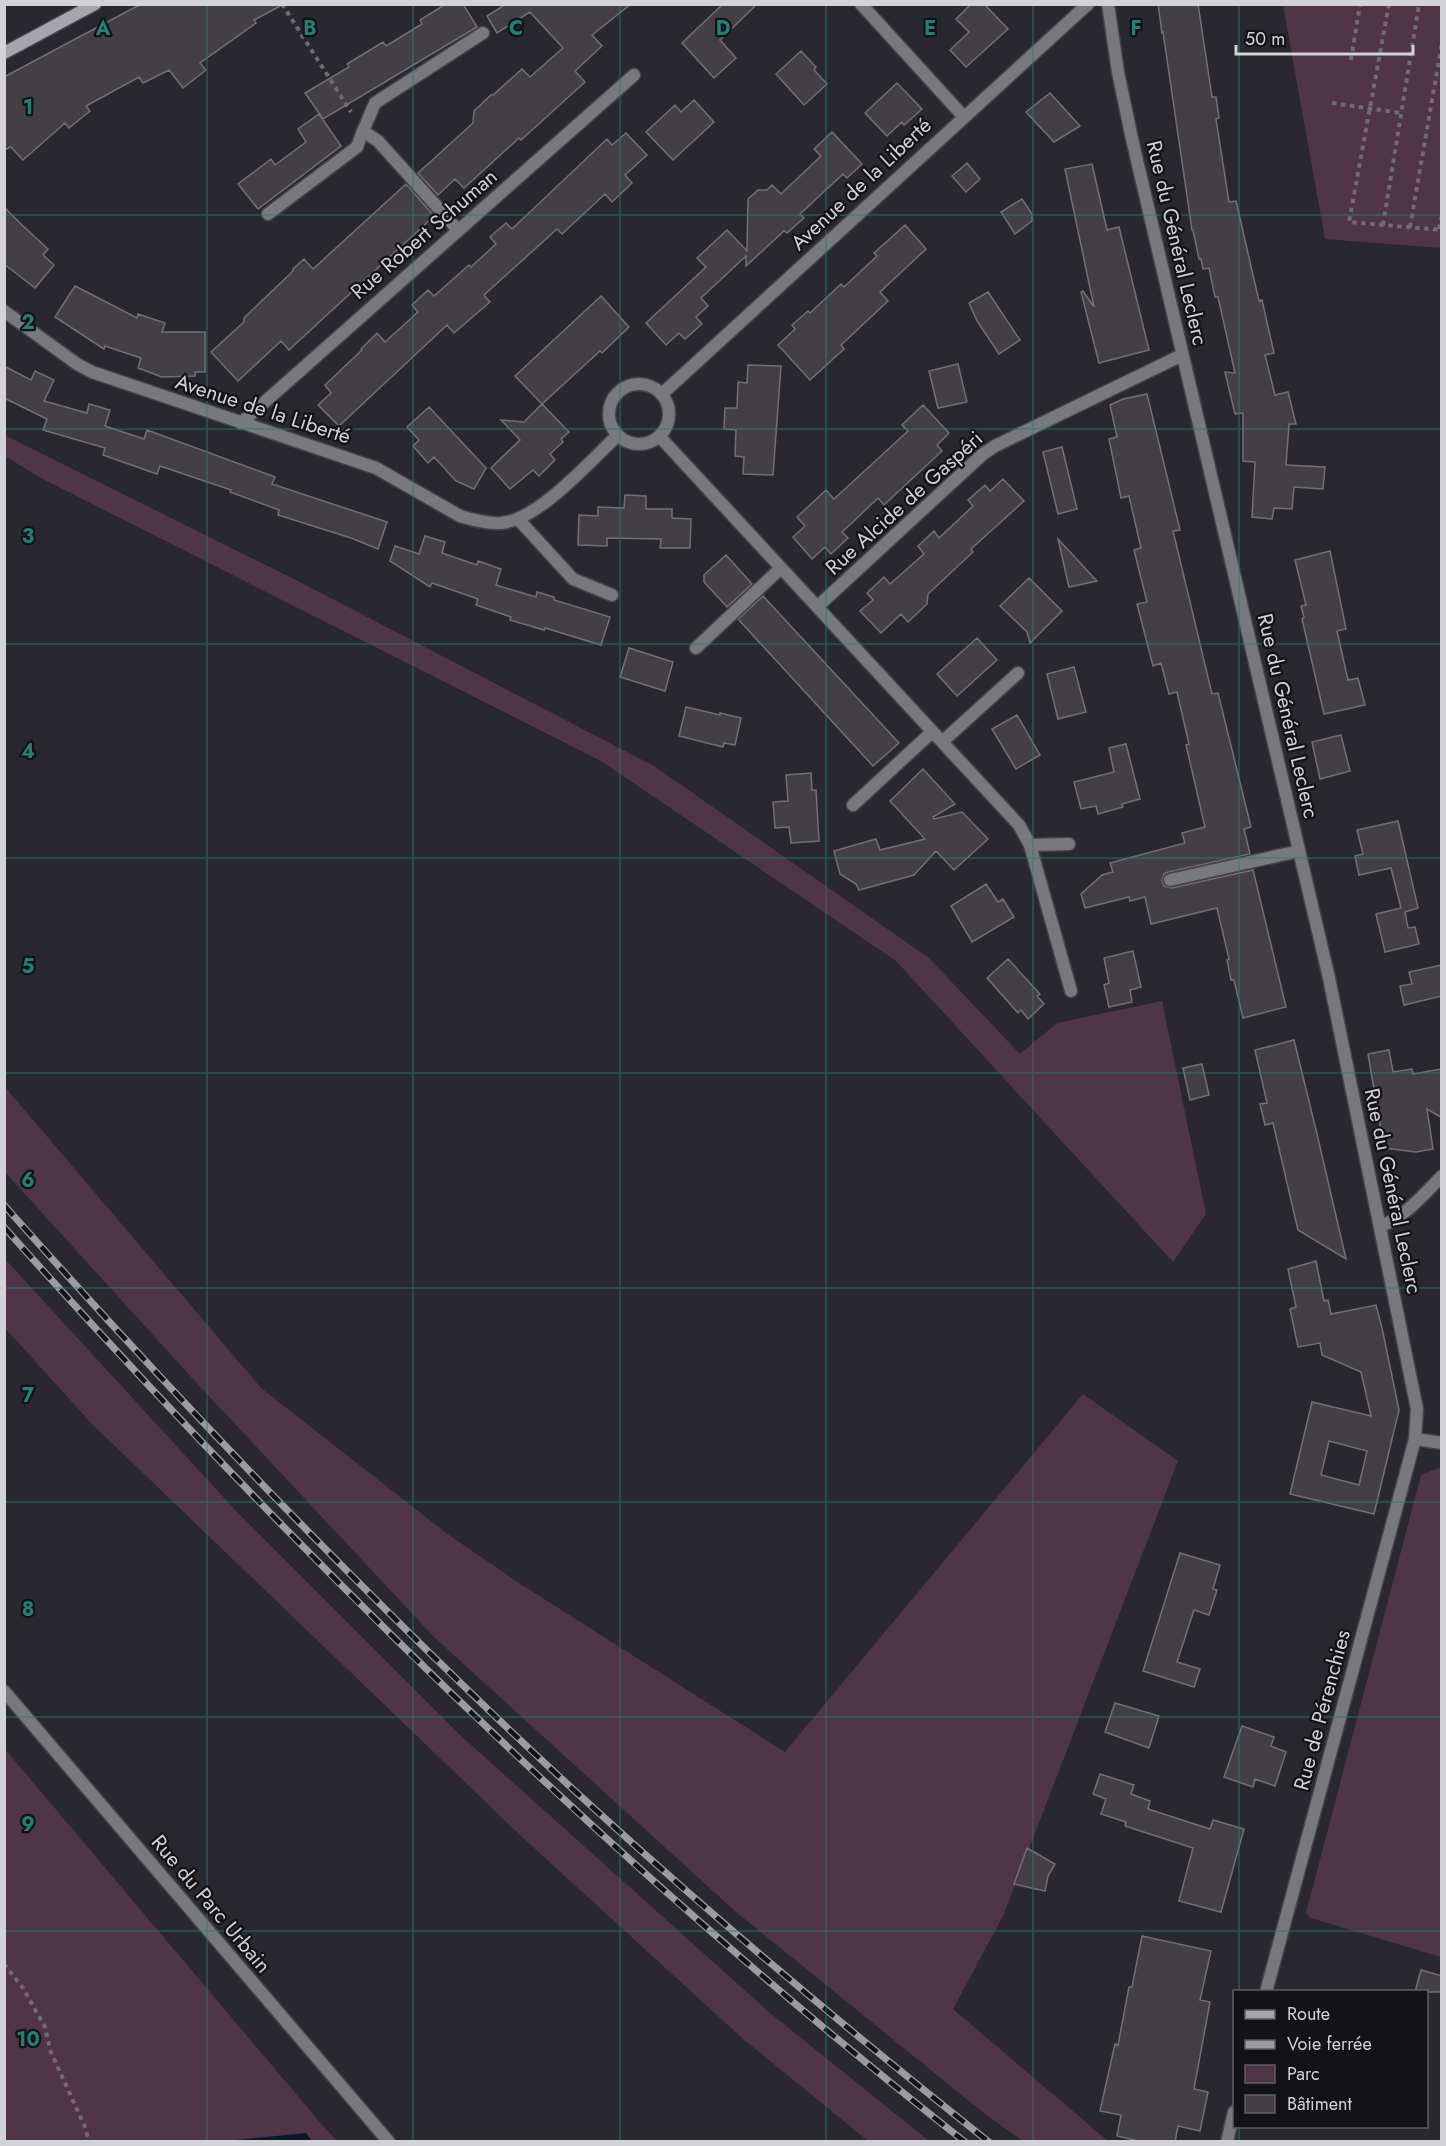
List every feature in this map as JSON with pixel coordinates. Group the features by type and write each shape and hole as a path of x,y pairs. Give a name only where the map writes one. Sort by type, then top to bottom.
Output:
{"main road":[{"path":"4,53 95,4"}],"street":[{"path":"861,4 964,117"},
{"name":"Avenue de la Liberté","path":"662,394 1088,4"},
{"name":"Rue du Général Leclerc","path":"1108,4 1125,105 1329,978 1414,1392 1417,1415 1415,1439"},
{"path":"268,214 357,147 375,103 483,33"},
{"name":"Rue Robert Schuman","path":"241,423 634,75"},
{"path":"363,131 378,141 458,230"},
{"name":"Avenue de la Liberté","path":"4,311 77,364 92,372 376,468 460,516 474,520 499,524 533,512 618,435"},
{"name":"Rue Alcide de Gaspéri","path":"817,607 983,454 995,446 1182,355"},
{"path":"639,384 648,385 662,394 670,416 660,436 652,442 634,444 618,435 610,420 611,403 622,389 639,384"},
{"path":"660,436 1019,825 1030,845 1071,992"},
{"path":"518,519 573,579 612,595"},
{"path":"696,648 782,568"},
{"path":"942,742 1018,673"},
{"path":"853,805 932,732"},
{"path":"1030,845 1069,844"},
{"path":"1170,880 1299,851"},
{"path":"1381,1226 1404,1213 1442,1176"},
{"path":"1415,1439 1442,1443"},
{"name":"Rue de Pérenchies","path":"1267,1990 1415,1439"},
{"name":"Rue du Parc Urbain","path":"4,1691 389,2142"},
{"path":"1227,2142 1233,2116"}],"path":[{"path":"282,4 363,131"},
{"path":"1351,60 1360,4"},
{"path":"1389,4 1349,222 1440,229 1442,215"},
{"path":"1383,225 1419,4"},
{"path":"1410,227 1442,43"},
{"path":"1332,104 1401,113"},
{"path":"4,1964 23,1988 45,2027 50,2050 85,2127 88,2142"}],"green space":[{"path":"1283,5 1441,5 1441,248 1325,239"},
{"path":"4,435 296,580 654,766 929,958 1020,1054 1057,1023 1162,1001 1206,1214 1173,1262 896,961 601,761 39,477 5,456"},
{"path":"5,1087 261,1388 446,1533 519,1583 785,1752 1083,1394 1178,1461 1004,1914 953,2009 1108,2141 1023,2141 985,2114 736,1912 434,1637 193,1379 5,1172"},
{"path":"5,1259 237,1512 460,1735 770,2013 929,2141 868,2141 742,2038 521,1836 92,1424 5,1328"},
{"path":"1441,1467 1441,1957 1311,1918 1306,1913 1421,1475"},
{"path":"4,1748 318,2120 337,2141 5,2141"}],"water":[{"path":"306,2133 312,2141 226,2141"}],"building":[{"path":"141,4 284,4 254,20 256,23 200,63 206,70 183,88 169,70 143,83 139,77 86,106 90,111 69,128 65,123 23,160 11,147 4,150 4,77"},
{"path":"446,4 463,4 477,27 323,119 305,93 349,67 347,64 383,42 386,46 422,24 420,20"},
{"path":"506,4 631,4 592,35 602,46 575,71 585,82 464,188 455,179 438,195 418,173 473,123 474,111 491,95 522,69 530,77 563,48 530,12 497,33 487,16"},
{"path":"723,4 757,4 720,40 736,58 714,78 682,43"},
{"path":"971,4 984,4 1008,29 966,67 950,50 969,32 956,19"},
{"path":"1158,4 1198,4 1212,97 1216,97 1219,118 1216,119 1229,202 1236,201 1259,301 1262,300 1274,353 1265,355 1275,395 1288,392 1296,424 1289,424 1286,465 1325,467 1323,489 1294,487 1292,509 1274,508 1272,519 1252,517 1255,462 1243,461 1243,413 1235,414 1225,372 1235,373 1218,297 1215,297 1209,268 1203,269 1201,259 1199,259 1192,230"},
{"path":"801,51 816,67 814,70 827,84 804,105 776,74"},
{"path":"897,83 922,109 904,125 902,122 887,136 865,113"},
{"path":"1050,93 1080,126 1054,142 1026,112"},
{"path":"694,100 714,122 673,160 646,132 675,105 681,112"},
{"path":"319,114 341,146 258,209 238,184 271,159 275,165 306,142 298,129"},
{"path":"832,132 862,164 847,178 843,174 800,214 804,218 787,233 784,231 746,266 746,256 701,298 708,306 696,317 702,324 685,339 679,333 666,345 646,323 706,267 697,258 727,230 747,251 748,199 758,190 767,190 772,185 781,194 821,156 814,149"},
{"path":"626,133 647,155 625,175 632,183 612,202 605,194 562,234 557,229 484,295 490,302 454,333 447,325 339,426 318,405 331,393 325,385 377,333 385,342 418,312 412,305 428,290 434,296 469,265 471,267 496,244 490,237 506,223 512,229 607,139 612,145"},
{"path":"967,163 980,179 966,192 952,176"},
{"path":"1092,164 1107,230 1119,227 1149,350 1099,363 1081,292 1083,291 1094,307 1065,169"},
{"path":"406,184 434,216 289,350 281,341 238,381 211,352 244,322 244,318 304,259 313,269"},
{"path":"1022,199 1032,214 1032,221 1015,234 1001,212"},
{"path":"4,207 48,249 43,255 54,265 35,288 4,264"},
{"path":"905,225 926,249 880,292 888,301 841,345 844,349 810,380 778,345 795,329 792,325 808,311 810,313 841,284 844,287 877,256 874,253"},
{"path":"75,286 137,318 138,314 165,323 162,332 205,332 205,372 195,372 195,376 162,377 138,368 141,358 105,346 104,349 55,317"},
{"path":"988,292 1020,340 999,354 977,321 969,303"},
{"path":"601,296 629,327 542,404 515,376"},
{"path":"958,364 967,402 938,408 929,371"},
{"path":"748,365 781,366 773,475 743,474 744,457 735,456 736,430 724,429 725,408 737,408 738,382 747,383"},
{"path":"4,366 31,380 35,371 54,380 44,401 87,413 89,404 110,410 105,426 144,439 147,430 275,477 272,484 387,522 378,549 278,515 279,510 230,492 231,490 160,466 157,474 103,455 105,448 43,430 47,419 4,398"},
{"path":"1147,394 1180,530 1173,531 1212,694 1218,693 1251,827 1244,829 1250,854 1168,872 1164,874 1162,881 1164,886 1172,888 1253,870 1286,1007 1243,1018 1234,980 1231,980 1227,960 1229,959 1217,908 1151,924 1145,897 1130,901 1129,897 1085,908 1081,894 1102,875 1113,872 1110,863 1185,843 1182,833 1205,827 1186,745 1189,744 1177,692 1169,694 1161,663 1153,666 1137,604 1147,602 1134,550 1141,548 1129,496 1121,498 1109,439 1117,437 1110,405 1123,399"},
{"path":"542,404 569,432 561,439 563,442 550,454 555,460 539,476 533,470 510,489 491,468 520,440 501,420 524,422"},
{"path":"923,405 949,433 937,445 942,451 884,505 878,498 842,532 848,538 831,554 825,547 812,559 793,537 805,526 797,517 826,490 834,499 908,431 902,425"},
{"path":"429,407 486,468 474,489 456,481 434,457 428,463 413,446 419,440 407,427"},
{"path":"1062,447 1077,509 1058,514 1043,452"},
{"path":"1003,479 1024,501 971,549 973,552 928,594 927,604 908,622 901,614 881,633 860,611 873,600 867,593 884,577 890,584 924,554 918,546 934,531 939,538 973,506 968,500 985,485 990,491"},
{"path":"625,495 646,496 646,509 672,509 672,518 691,519 690,548 660,548 661,539 607,538 607,546 578,545 579,515 598,516 598,507 624,508"},
{"path":"425,536 445,542 442,553 477,565 478,561 501,569 496,585 536,597 537,592 554,597 554,600 610,617 601,645 510,620 511,617 476,605 478,599 432,583 430,587 390,561 395,546 419,554"},
{"path":"1058,539 1097,581 1069,587"},
{"path":"1330,551 1346,629 1337,631 1348,680 1358,678 1365,705 1324,714 1302,619 1304,617 1301,606 1306,605 1295,560"},
{"path":"726,555 752,584 727,607 704,582 704,575"},
{"path":"1029,578 1062,611 1030,643 1027,632 1000,606"},
{"path":"763,596 899,743 873,766 738,619"},
{"path":"977,638 997,660 957,696 937,674"},
{"path":"629,648 673,662 665,691 620,677"},
{"path":"1074,667 1086,712 1058,719 1047,674"},
{"path":"686,707 741,718 735,745 724,743 723,747 679,736"},
{"path":"1017,715 1040,755 1016,769 992,729"},
{"path":"1341,735 1350,771 1320,779 1312,742"},
{"path":"1126,744 1140,799 1122,804 1123,807 1098,814 1096,806 1081,809 1074,782 1114,772 1109,748"},
{"path":"923,769 955,804 933,817 934,819 962,812 988,839 954,870 936,851 914,875 859,890 856,884 840,874 834,851 876,839 880,850 925,839 890,801"},
{"path":"811,773 812,790 816,790 819,841 791,843 789,827 775,828 773,802 788,801 786,775"},
{"path":"1398,821 1418,908 1405,912 1408,928 1415,927 1419,944 1385,952 1376,914 1401,908 1391,868 1359,875 1355,856 1363,854 1357,830"},
{"path":"986,884 998,902 1003,899 1014,917 972,942 951,906"},
{"path":"1133,951 1141,987 1130,990 1132,1002 1109,1007 1104,985 1109,983 1104,958"},
{"path":"1008,959 1040,994 1037,996 1044,1004 1028,1019 1021,1010 1018,1013 987,978"},
{"path":"1442,965 1442,996 1404,1005 1400,986 1412,984 1409,972"},
{"path":"1294,1040 1346,1259 1298,1230 1273,1123 1265,1125 1260,1104 1267,1103 1255,1050"},
{"path":"1389,1050 1393,1072 1412,1069 1413,1074 1442,1069 1442,1118 1427,1109 1433,1149 1416,1152 1384,1148 1368,1054"},
{"path":"1202,1064 1209,1095 1190,1100 1183,1068"},
{"path":"1316,1261 1324,1301 1328,1300 1331,1314 1376,1305 1399,1410 1374,1514 1290,1494 1312,1402 1371,1416 1361,1372 1322,1355 1320,1343 1298,1347 1290,1309 1296,1307 1288,1269","holes":["1329,1441 1367,1451 1359,1485 1321,1475"]},
{"path":"1180,1553 1220,1565 1213,1589 1217,1590 1209,1615 1194,1610 1177,1662 1200,1669 1194,1687 1143,1671"},
{"path":"1115,1703 1159,1716 1149,1748 1105,1732"},
{"path":"1242,1726 1274,1737 1271,1746 1286,1752 1275,1786 1255,1779 1253,1787 1224,1777"},
{"path":"1100,1774 1134,1785 1131,1794 1150,1801 1148,1809 1210,1829 1213,1820 1244,1829 1221,1912 1179,1901 1193,1848 1125,1826 1126,1822 1101,1814 1106,1799 1093,1794"},
{"path":"1027,1848 1055,1864 1048,1876 1045,1891 1014,1884"},
{"path":"1142,1936 1211,1951 1200,2000 1210,2002 1194,2089 1208,2092 1200,2131 1178,2126 1175,2142 1143,2142 1117,2136 1121,2115 1100,2111 1115,2044 1118,2045 1129,1987 1132,1987"},
{"path":"1421,1970 1442,1976 1442,1992 1416,1990"}],"railway":[{"path":"4,1205 175,1393 292,1515 534,1753 660,1868 790,1980 989,2142"},
{"path":"4,1227 230,1471 464,1706 709,1930 836,2038 965,2142"}]}
